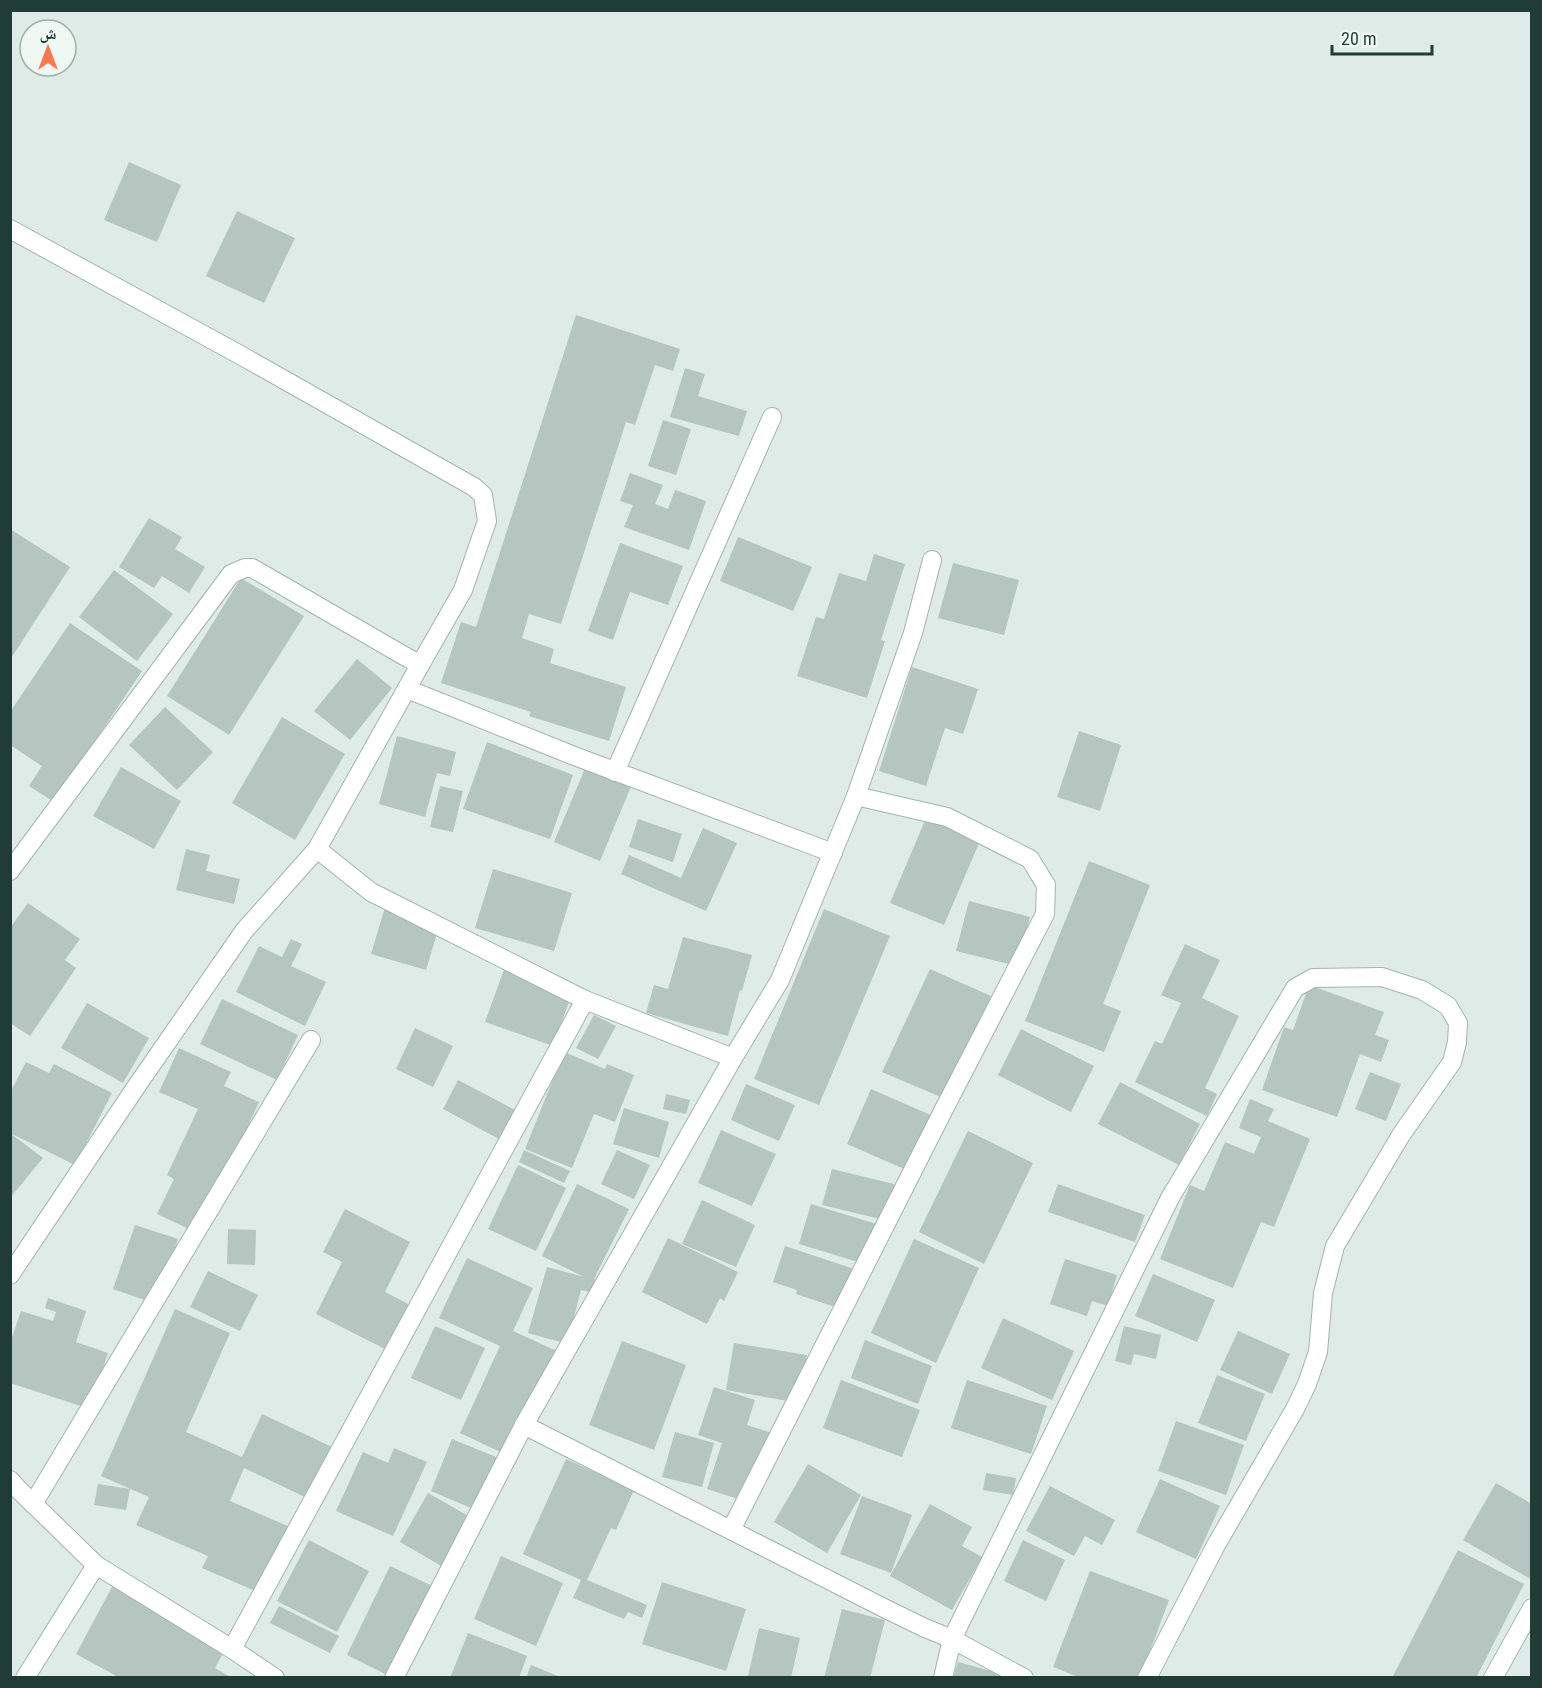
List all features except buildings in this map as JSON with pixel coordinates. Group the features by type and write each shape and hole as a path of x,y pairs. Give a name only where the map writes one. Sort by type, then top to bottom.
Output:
{"street":[{"path":"10,229 474,487 483,495 487,521 463,590 317,849 244,931 135,1087 10,1275"},
{"path":"10,247 39,246"},
{"path":"615,772 772,417"},
{"path":"394,1677 524,1425 780,980 856,796 913,633 932,561"},
{"path":"10,871 231,574 244,568 252,568 420,665"},
{"path":"407,688 615,772 833,853"},
{"path":"731,1530 1045,914 1046,885 1030,859 947,817 856,796"},
{"path":"317,849 370,892 585,1000 734,1058"},
{"path":"943,1677 952,1639 1170,1198 1295,988 1314,978 1382,977 1422,990 1448,1006 1458,1023 1457,1042 1452,1062 1401,1135 1335,1246 1323,1293 1318,1352 1307,1384 1295,1409 1216,1545 1147,1677"},
{"path":"232,1649 585,1000"},
{"path":"33,1504 311,1040"},
{"path":"524,1425 1024,1677"},
{"path":"10,1480 96,1564 275,1677"},
{"path":"25,1677 96,1564"},
{"path":"1493,1677 1532,1608"}]}
